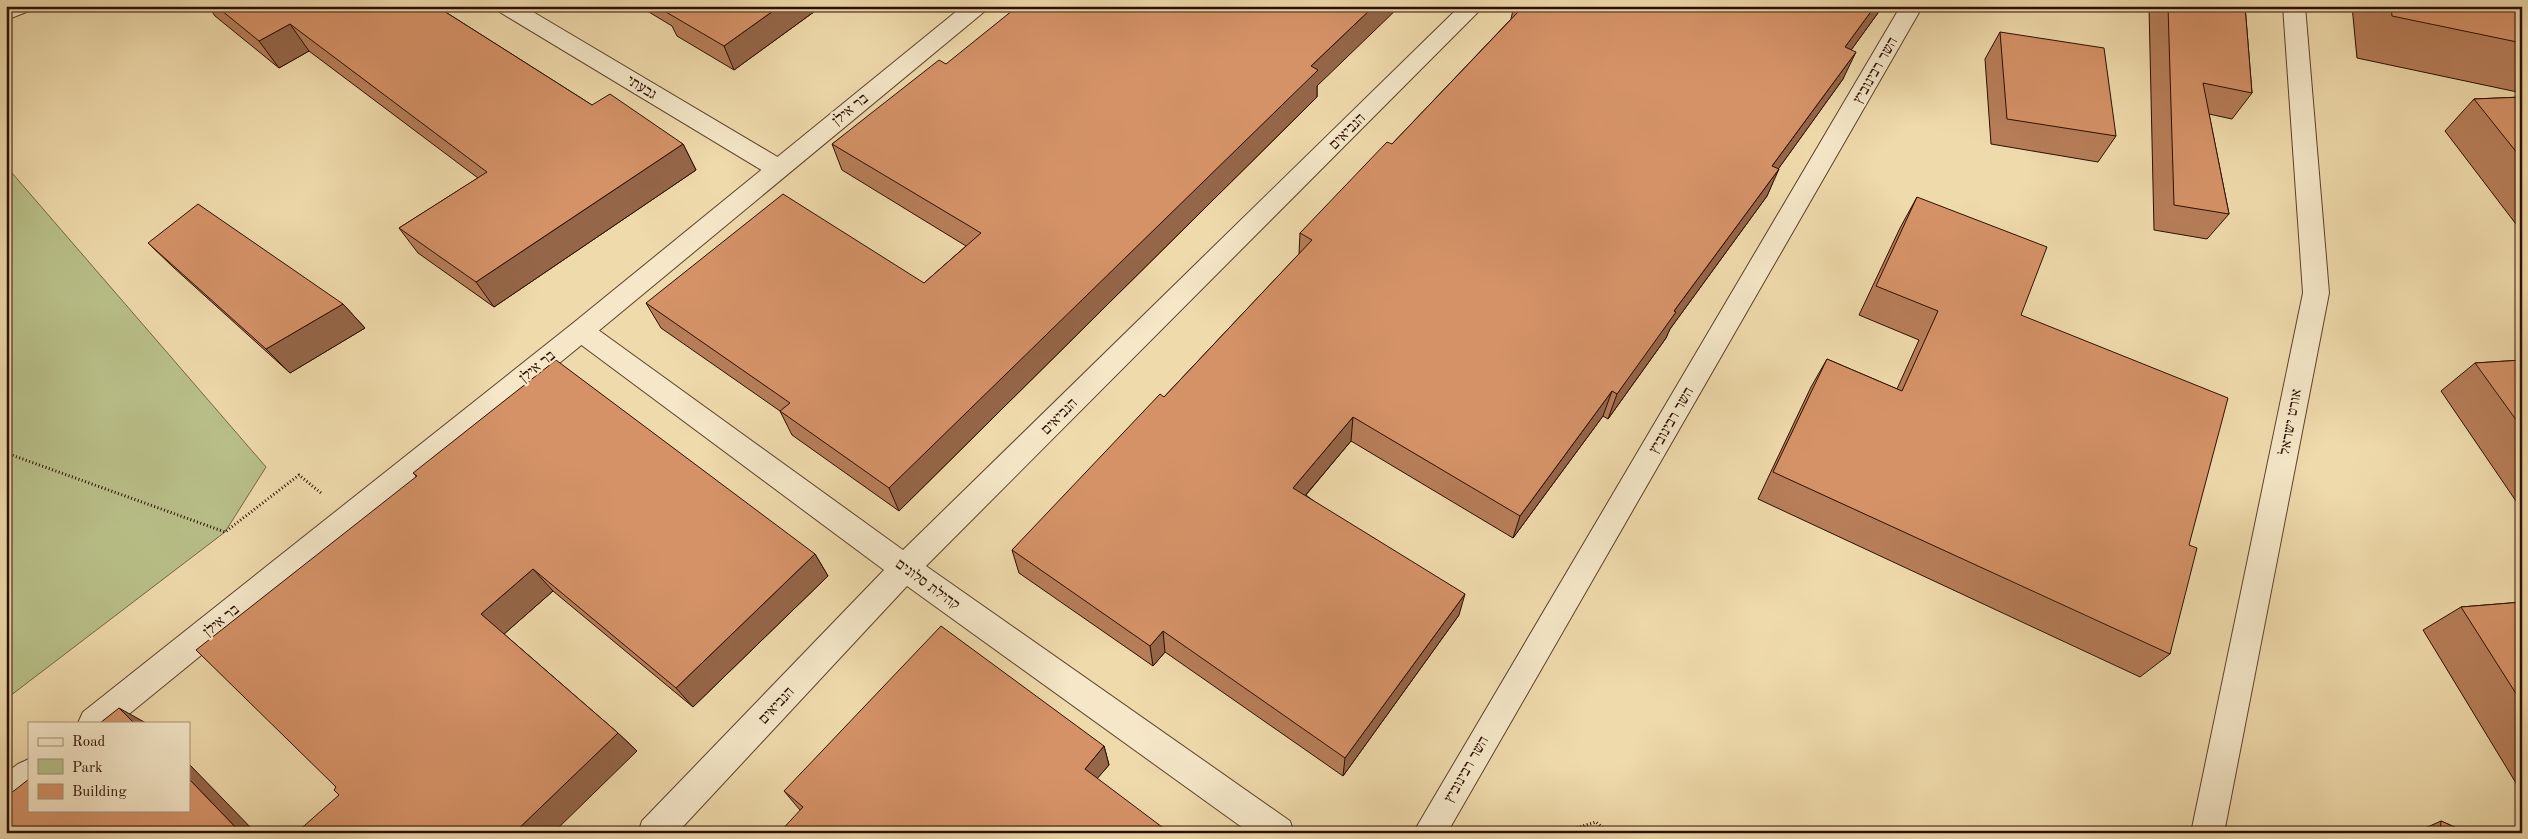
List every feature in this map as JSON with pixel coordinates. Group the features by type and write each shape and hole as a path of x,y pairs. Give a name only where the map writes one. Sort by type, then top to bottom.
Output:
{"street":[{"path":"6,13 21,6"},
{"name":"גבעתי","path":"506,6 777,168"},
{"name":"בר אילן","path":"95,722 581,331 777,168 977,6"},
{"name":"הנביאים","path":"654,833 905,568 1473,6"},
{"name":"השר רבינוביץ","path":"1430,833 1910,9 1909,6"},
{"name":"אורט ישראל","path":"2207,833 2316,293 2294,6"},
{"name":"קהילת סלונים","path":"581,331 905,568 1278,833"},
{"path":"6,793 28,776"}],"path":[{"path":"6,453 225,532 299,476 349,517"},
{"path":"1560,833 1596,822 1610,833"}],"green space":[{"path":"6,166 266,467 225,532 6,699"}],"building":[{"path":"216,6 436,6 592,105 610,94 683,144 476,282 399,228 487,172 290,24 259,41"},
{"path":"668,6 780,6 724,46 666,12 671,8"},
{"path":"1018,6 1374,6 1311,66 1318,70 889,488 780,411 790,403 646,303 783,194 924,283 981,233 832,144 939,60 946,64"},
{"path":"1517,6 1875,6 1845,47 1856,52 1772,166 1779,169 1674,311 1676,312 1617,394 1612,391 1520,516 1353,417 1293,488 1465,594 1345,758 1163,631 1150,646 1012,550 1160,394 1164,397 1312,240 1300,233 1387,142 1392,144 1518,12 1513,10"},
{"path":"2168,6 2245,6 2252,93 2203,83 2229,214 2174,205"},
{"path":"2391,6 2522,6 2522,43 2392,16"},
{"path":"2000,32 2104,48 2116,136 2007,119"},
{"path":"2522,97 2522,159 2474,99"},
{"path":"1917,197 2047,247 2021,315 2228,398 2189,545 2197,548 2170,654 1773,472 1827,359 1902,391 1938,311 1876,286"},
{"path":"198,204 343,304 266,349 148,243"},
{"path":"556,360 815,554 676,688 533,569 481,614 618,733 514,833 296,833 339,795 334,790 336,787 196,650 417,476 413,473"},
{"path":"2522,360 2522,428 2475,363"},
{"path":"2522,602 2522,703 2461,607"},
{"path":"941,626 1104,746 1085,769 1170,833 779,833 803,807 784,791"},
{"path":"119,708 133,722 101,722"},
{"path":"28,780 28,812 190,812 190,780 241,833 6,833 6,797"},
{"path":"2441,821 2468,833 2440,833"}]}
